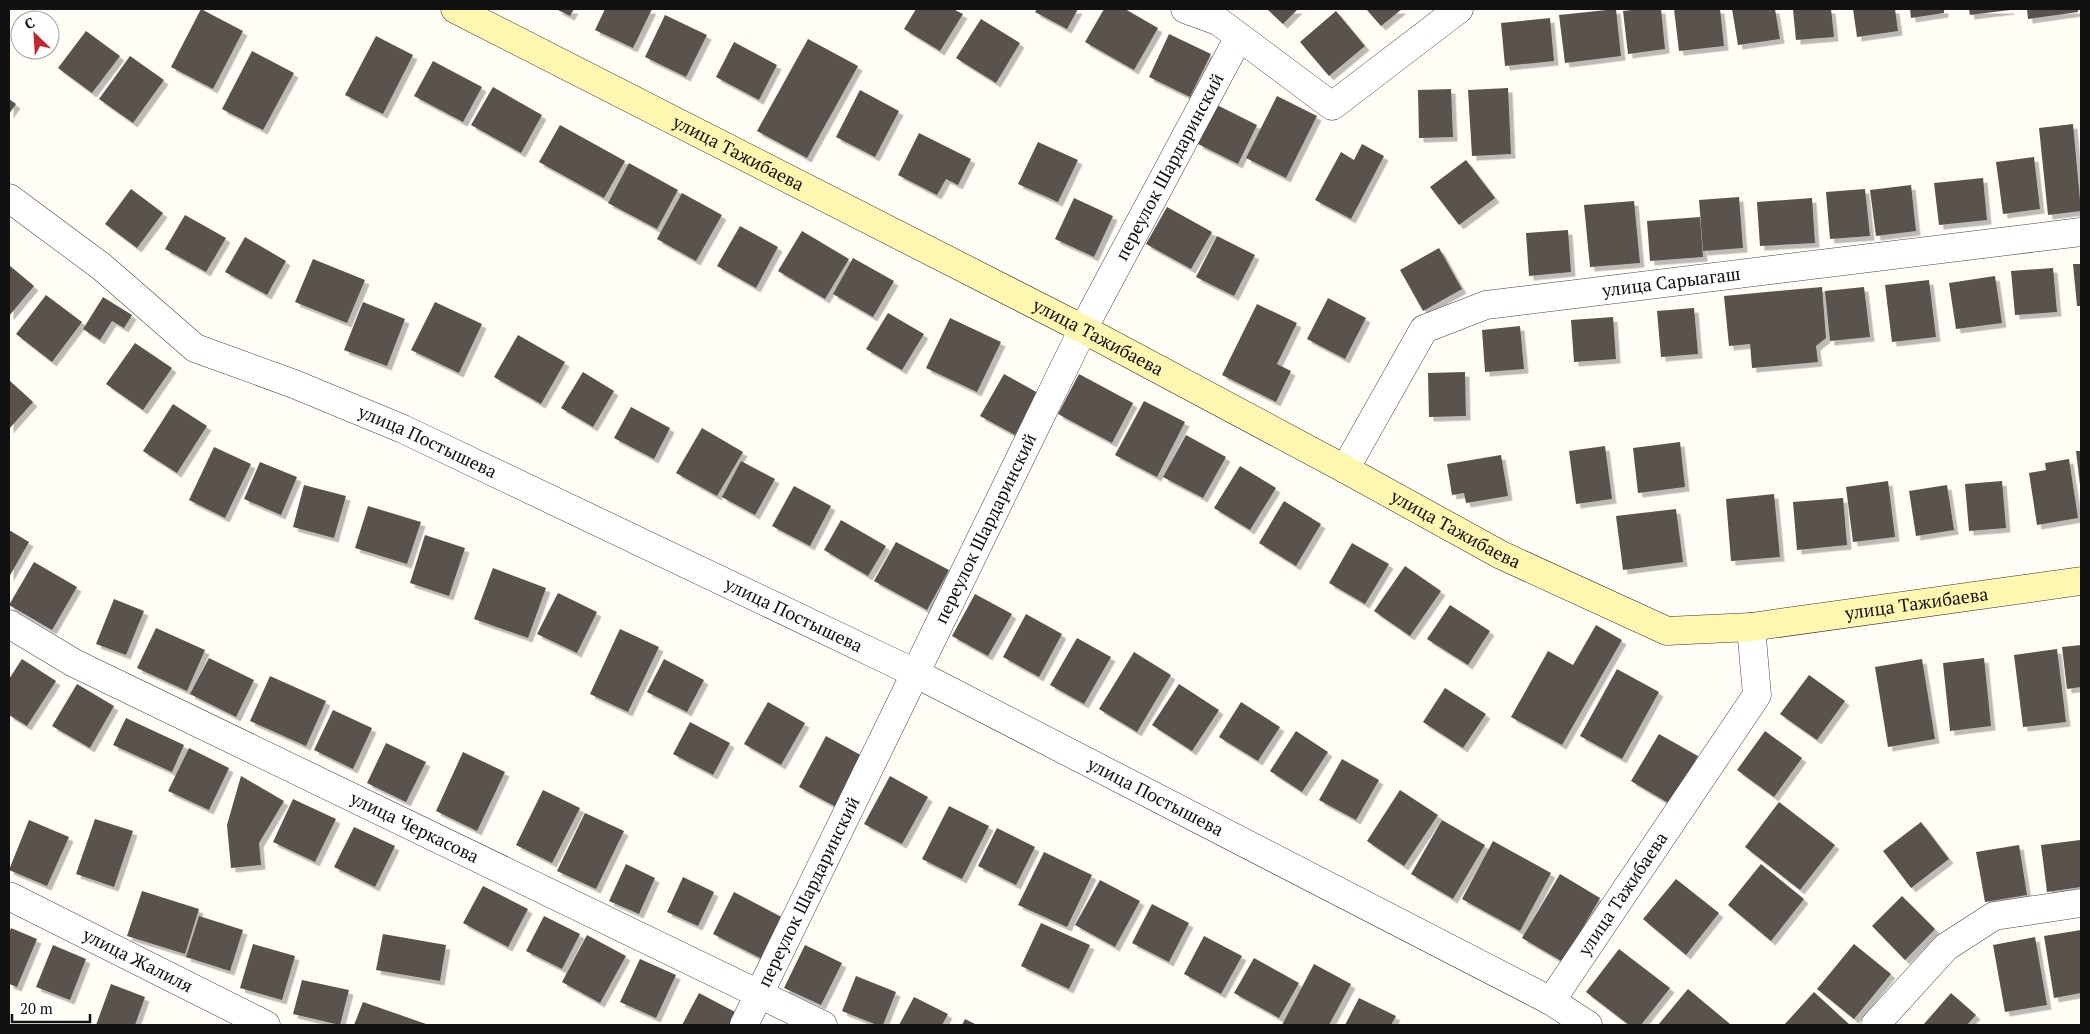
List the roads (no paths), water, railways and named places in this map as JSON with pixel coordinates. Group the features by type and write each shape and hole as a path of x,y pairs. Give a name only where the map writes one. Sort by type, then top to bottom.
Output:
{"street":[{"name":"улица Тажибаева","path":"455,9 1083,330 1346,469 1501,555 1667,631 1750,628 2081,581"},
{"path":"1185,9 1223,22 1332,106 1459,9"},
{"name":"переулок Шардаринский","path":"744,1025 1083,330 1223,22"},
{"name":"улица Постышева","path":"9,198 102,267 195,348 294,384 403,429 915,673 1551,1000 1588,1025"},
{"name":"улица Сарыагаш","path":"1346,469 1424,329 1486,304 2081,232"},
{"name":"улица Черкасова","path":"9,624 74,663 823,1025"},
{"name":"улица Тажибаева","path":"1551,1000 1757,695 1750,628"},
{"name":"улица Жалиля","path":"9,896 266,1025"},
{"path":"1875,1025 1946,947 1994,916 2081,903"}]}
